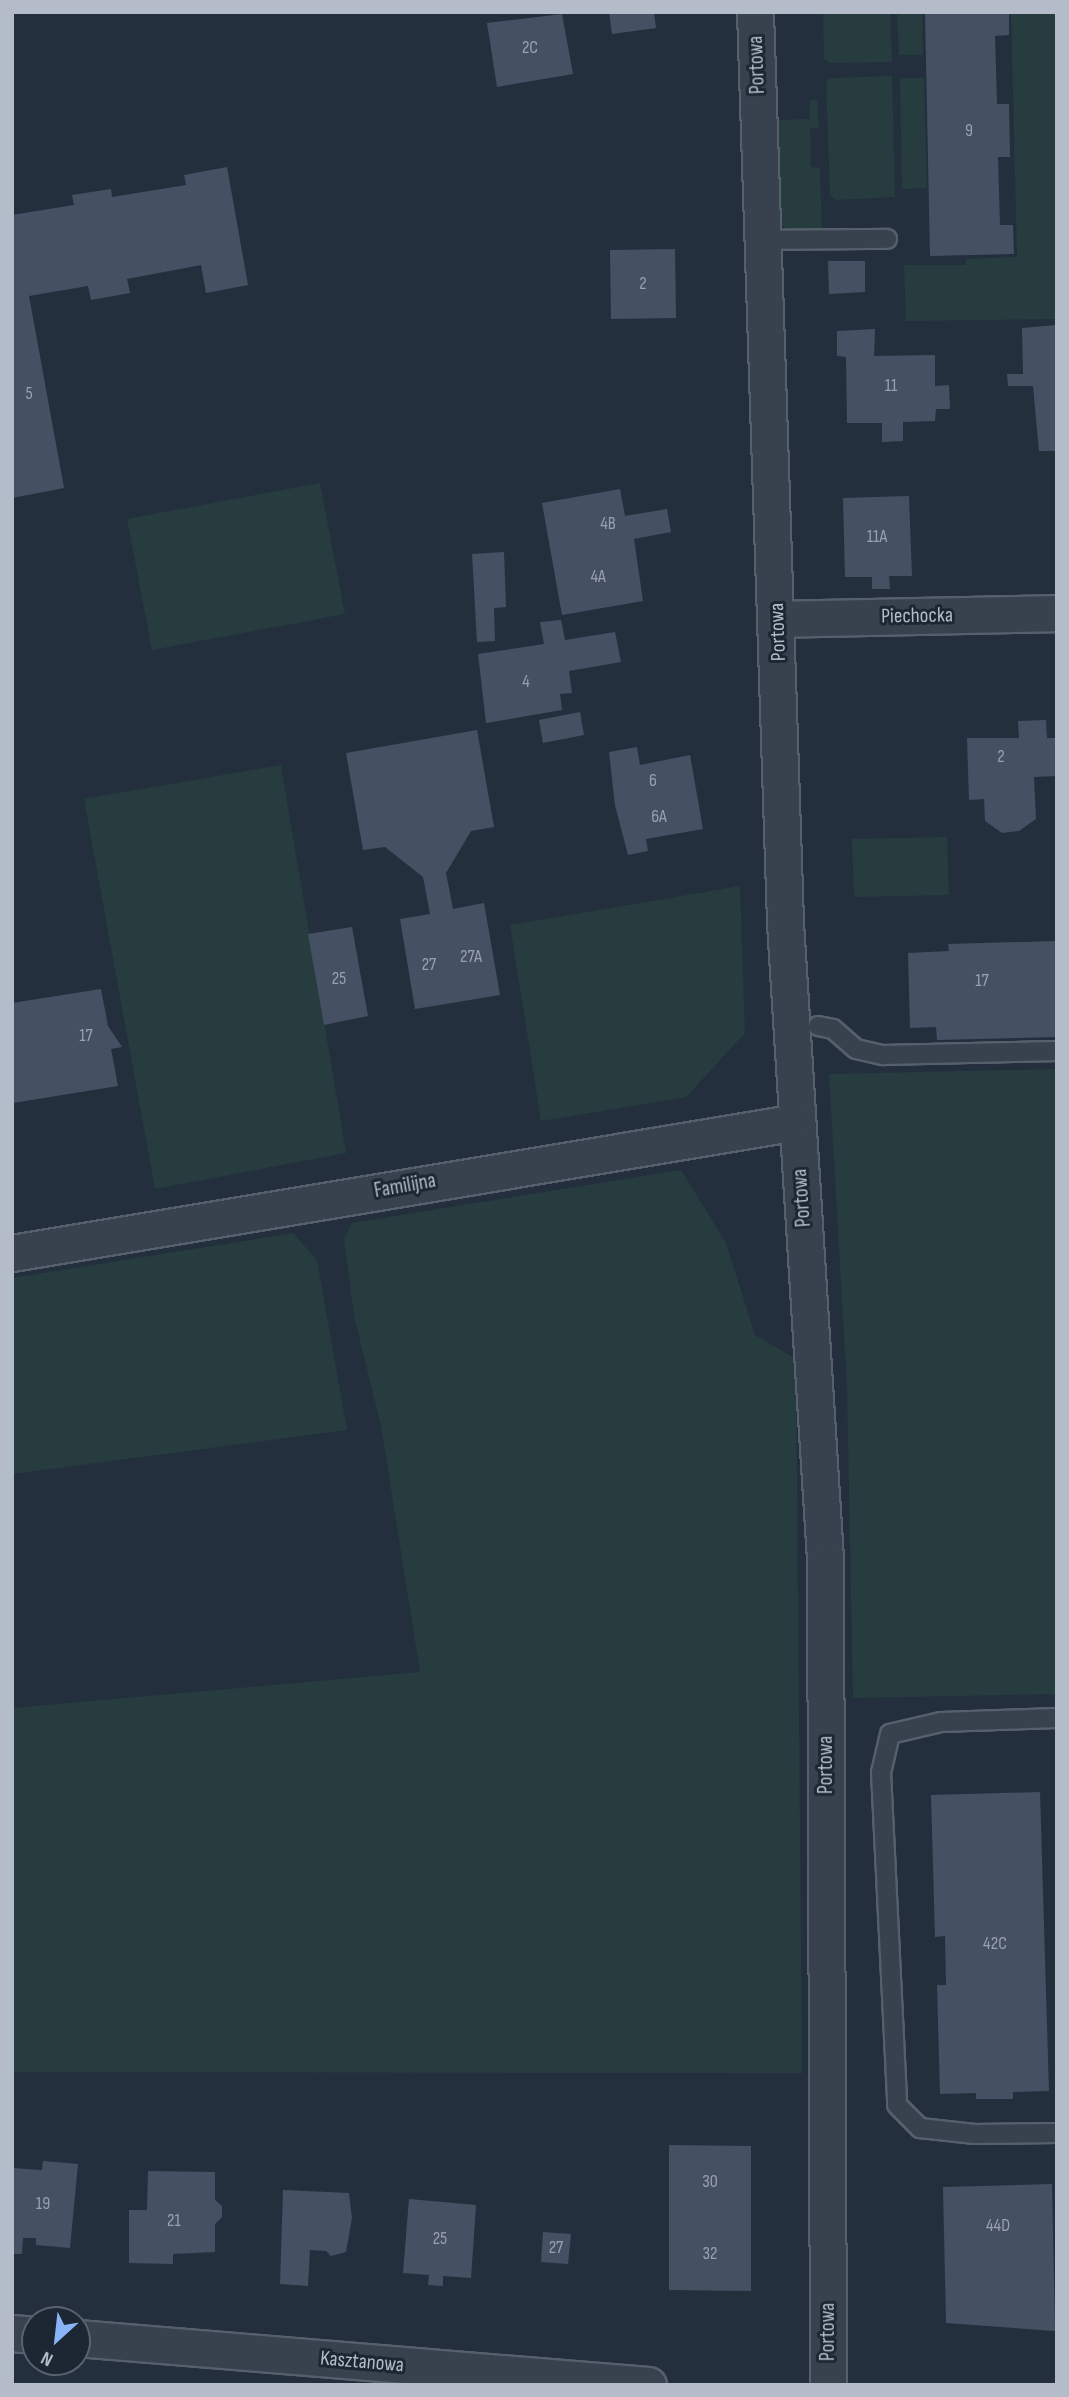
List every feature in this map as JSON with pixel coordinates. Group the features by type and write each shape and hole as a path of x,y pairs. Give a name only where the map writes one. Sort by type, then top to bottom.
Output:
{"street":[{"name":"Portowa","path":"755,12 785,923 825,1559 828,2385"},
{"name":"Piechocka","path":"777,619 1057,613"},
{"name":"Familijna","path":"12,1253 797,1122"},
{"name":"Kasztanowa","path":"91,2339 648,2385"}],"lane":[{"path":"764,240 887,239"},
{"path":"818,1026 833,1029 856,1049 883,1055 1057,1051"},
{"path":"1057,1718 941,1722 890,1734 881,1772 897,2105 920,2128 975,2134 1057,2133"}],"green space":[{"path":"823,12 890,12 892,62 830,63 824,59"},
{"path":"897,12 922,12 923,55 899,55"},
{"path":"1011,12 1057,12 1057,319 906,321 904,265 966,265 966,259 1017,257"},
{"path":"892,76 895,197 836,200 830,195 826,82 831,78"},
{"path":"900,78 924,78 927,188 902,189"},
{"path":"810,100 817,100 819,127 810,129 811,167 820,168 822,230 789,231 781,225 778,120 810,119"},
{"path":"320,483 345,614 152,650 127,519"},
{"path":"281,765 346,1153 155,1189 84,799"},
{"path":"947,837 949,895 854,897 852,839"},
{"path":"740,886 745,1033 686,1097 541,1121 510,925"},
{"path":"1057,1069 1057,1694 853,1698 847,1386 829,1074"},
{"path":"681,1170 726,1243 755,1335 796,1359 802,2073 12,2072 12,1708 420,1672 381,1426 354,1316 344,1239 352,1223"},
{"path":"293,1233 317,1260 347,1430 12,1474 12,1278"}],"building":[{"path":"609,12 654,12 656,28 612,34"},
{"path":"925,12 1009,12 1009,35 995,36 997,104 1009,104 1010,157 998,157 1000,225 1013,225 1014,254 930,256"},
{"path":"562,14 573,74 497,87 487,23"},
{"path":"227,167 248,285 206,293 201,265 127,279 130,293 91,300 88,286 29,296 64,488 12,498 12,215 74,205 72,195 111,189 112,197 186,185 184,175"},
{"path":"675,249 676,318 611,319 610,250"},
{"path":"828,261 865,261 865,292 829,294"},
{"path":"1056,325 1057,451 1039,451 1033,386 1008,386 1007,374 1023,374 1022,328"},
{"path":"875,329 874,356 935,355 935,386 949,385 950,409 936,409 935,421 903,422 903,441 882,442 882,423 847,423 846,357 837,356 837,331"},
{"path":"620,489 625,516 667,509 671,532 634,539 643,601 562,615 542,503"},
{"path":"909,496 912,576 889,576 890,589 872,589 872,577 845,577 843,498"},
{"path":"504,552 506,607 494,608 495,641 477,642 472,554"},
{"path":"561,620 565,640 615,632 621,662 569,671 572,693 560,694 562,710 486,723 478,654 544,644 540,622"},
{"path":"580,712 584,735 543,743 539,720"},
{"path":"1046,720 1047,738 1057,738 1057,776 1034,777 1036,819 1019,831 1002,833 985,821 984,799 969,800 967,738 1019,738 1018,721"},
{"path":"477,730 494,827 471,831 446,873 453,909 484,903 500,995 415,1009 400,919 430,914 423,877 385,847 363,850 346,753"},
{"path":"637,747 640,765 690,755 703,829 646,839 648,851 628,855 615,805 609,752"},
{"path":"352,927 368,1016 324,1025 308,934"},
{"path":"1057,941 1057,1037 937,1040 936,1027 910,1028 908,953 949,951 948,944"},
{"path":"101,989 108,1026 122,1047 111,1049 118,1086 13,1103 12,1003"},
{"path":"1040,1792 1049,2091 1013,2092 1013,2099 976,2099 976,2093 940,2094 937,1985 946,1985 945,1936 935,1937 931,1795"},
{"path":"669,2145 751,2146 751,2291 669,2290"},
{"path":"43,2161 78,2164 70,2248 36,2245 36,2238 23,2238 22,2254 12,2254 12,2168 42,2170"},
{"path":"148,2171 215,2172 215,2200 222,2206 222,2217 215,2224 215,2252 173,2254 173,2264 129,2263 129,2210 147,2210"},
{"path":"1052,2184 1055,2331 946,2323 943,2187"},
{"path":"283,2190 349,2193 352,2218 346,2252 331,2256 326,2251 310,2250 308,2286 280,2284"},
{"path":"409,2199 476,2205 471,2278 443,2276 443,2286 428,2285 429,2275 403,2273"},
{"path":"543,2232 571,2234 568,2264 541,2262"}]}
